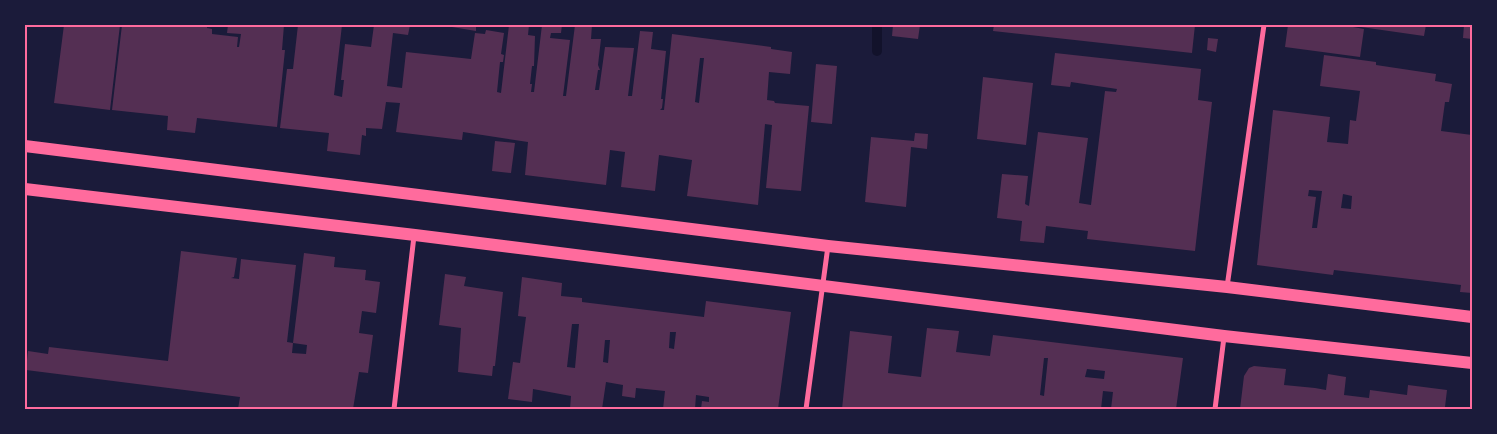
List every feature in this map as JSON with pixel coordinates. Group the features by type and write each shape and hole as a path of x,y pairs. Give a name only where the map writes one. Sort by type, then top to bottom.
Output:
{"main road":[{"path":"25,146 828,246 1227,286 1472,317"},
{"path":"25,189 822,284 1224,336 1472,363"}],"street":[{"path":"1227,286 1264,25"},
{"path":"394,409 414,234"},
{"path":"806,409 828,246"},
{"path":"1215,409 1224,336"}],"building":[{"path":"64,25 120,25 110,110 54,103"},
{"path":"122,25 207,25 207,28 212,29 212,34 238,37 237,47 239,47 241,34 227,33 228,25 284,25 282,50 285,50 277,127 197,118 195,133 167,130 168,116 112,110"},
{"path":"298,25 342,25 334,95 342,97 344,80 341,80 345,44 371,47 374,25 410,25 408,35 393,33 387,86 402,88 406,52 471,59 475,33 485,34 486,30 504,33 501,54 504,55 503,62 500,62 497,92 501,93 509,25 529,25 528,35 535,36 534,66 532,66 530,84 532,84 531,92 534,92 542,25 562,25 561,33 551,33 550,38 570,40 563,96 566,96 575,25 592,25 591,39 601,39 598,65 600,70 598,70 595,90 599,90 605,47 634,48 628,96 632,96 640,31 653,32 651,49 666,51 661,99 663,99 660,110 664,110 672,34 771,47 771,49 792,52 790,74 769,72 767,100 774,101 775,103 809,106 801,191 766,188 772,125 765,124 758,205 687,196 692,160 659,155 655,191 621,187 625,152 610,150 606,185 525,175 528,142 463,132 462,140 396,132 400,103 386,102 382,129 366,128 366,136 362,135 360,155 327,151 329,133 280,128 287,69 293,69","holes":["700,58 704,58 699,103 695,102"]},
{"path":"440,25 476,25 476,31"},
{"path":"893,25 920,25 918,39 892,36"},
{"path":"994,25 1195,25 1192,53 993,31"},
{"path":"1288,25 1342,25 1364,29 1360,57 1285,47"},
{"path":"1347,25 1426,25 1424,36"},
{"path":"1464,25 1472,25 1472,39 1463,38"},
{"path":"1208,38 1218,39 1216,52 1207,50"},
{"path":"1055,53 1201,69 1198,100 1212,102 1195,251 1087,239 1088,231 1046,226 1044,243 1020,241 1022,221 997,218 1002,174 1028,176 1025,204 1029,206 1038,132 1088,138 1079,203 1091,205 1105,91 1116,92 1117,89 1071,82 1070,87 1051,85"},
{"path":"1324,55 1376,62 1376,65 1436,74 1435,81 1452,84 1449,102 1445,102 1441,131 1472,135 1472,293 1460,292 1461,285 1334,270 1333,275 1257,265 1273,110 1330,117 1327,142 1348,144 1350,120 1356,121 1360,91 1320,86","holes":["1309,190 1322,191 1317,228 1312,228 1316,197 1308,196","1343,194 1352,196 1351,209 1341,208"]},
{"path":"816,64 837,66 832,124 811,122"},
{"path":"983,77 1033,83 1026,145 977,139"},
{"path":"915,133 928,134 927,149 911,147 906,207 865,202 871,137 914,141"},
{"path":"495,141 515,143 511,173 492,171"},
{"path":"181,251 237,258 234,277 231,278 239,279 241,259 296,265 287,342 293,343 304,253 335,257 334,267 366,270 365,280 380,282 376,313 362,311 359,333 373,335 368,373 359,372 353,409 238,409 240,397 26,370 28,351 48,354 49,347 168,361","holes":["293,343 307,345 306,354 292,353"]},
{"path":"445,274 466,277 464,286 503,292 495,366 493,366 492,376 458,372 461,328 439,325"},
{"path":"522,277 562,283 561,296 582,298 582,302 704,317 706,301 791,312 778,409 701,409 702,401 709,402 709,397 696,395 695,409 663,409 665,391 636,388 635,398 622,396 623,385 606,382 602,409 570,409 571,396 533,389 532,402 508,399 513,362 520,363 526,317 518,316","holes":["572,324 579,324 575,368 567,367","670,332 676,332 674,349 669,348","605,340 610,340 608,363 603,362"]},
{"path":"927,328 959,331 956,352 990,356 993,335 1183,358 1176,409 1111,409 1113,392 1103,391 1101,409 842,409 850,331 892,336 888,373 921,377","holes":["1044,358 1048,358 1044,396 1040,395","1087,369 1105,371 1104,379 1085,377"]},
{"path":"1254,366 1286,369 1284,385 1326,390 1328,374 1346,377 1344,395 1369,398 1370,390 1407,395 1408,385 1447,390 1445,407 1454,409 1240,409 1244,376 1249,368"}],"waterway":[{"path":"877,25 877,51"}]}
